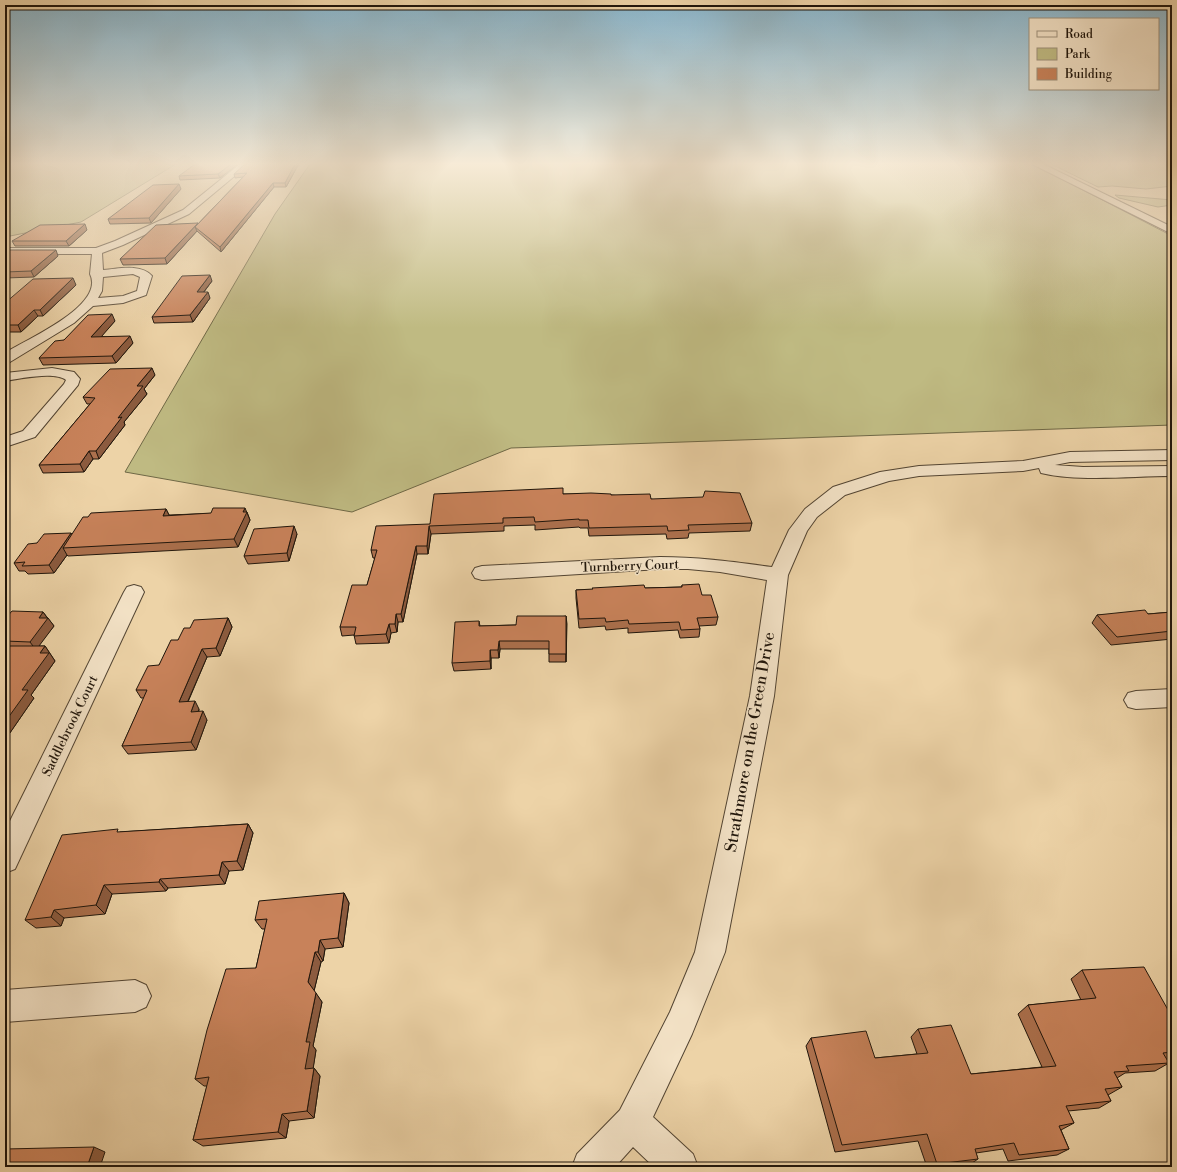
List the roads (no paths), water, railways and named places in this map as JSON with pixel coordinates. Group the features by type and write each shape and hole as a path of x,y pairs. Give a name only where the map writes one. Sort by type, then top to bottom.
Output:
{"street":[{"path":"5,251 97,251 119,243 172,219"},
{"path":"1147,219 1172,231"},
{"path":"7,357 68,321 90,302 96,290 97,251"},
{"path":"90,302 123,300 136,296 142,293 146,276 135,271 96,274"},
{"path":"5,377 45,372 68,374 73,379 71,385 29,434 5,442"},
{"name":"Strathmore on the Green Drive","path":"1023,466 1070,457 1172,455"},
{"path":"1098,456 1112,472"},
{"name":"Strathmore on the Green Drive","path":"590,1167 632,1122 682,1022 710,952 762,696 778,575 798,530 810,513 839,491 886,476 919,470 1023,466 1083,472 1172,470"},
{"name":"Turnberry Court","path":"482,573 660,563 688,563 778,575"},
{"name":"Saddlebrook Court","path":"5,860 134,592"},
{"path":"1136,700 1172,698"},
{"path":"5,1006 135,996"},
{"path":"632,1122 680,1167"}]}
